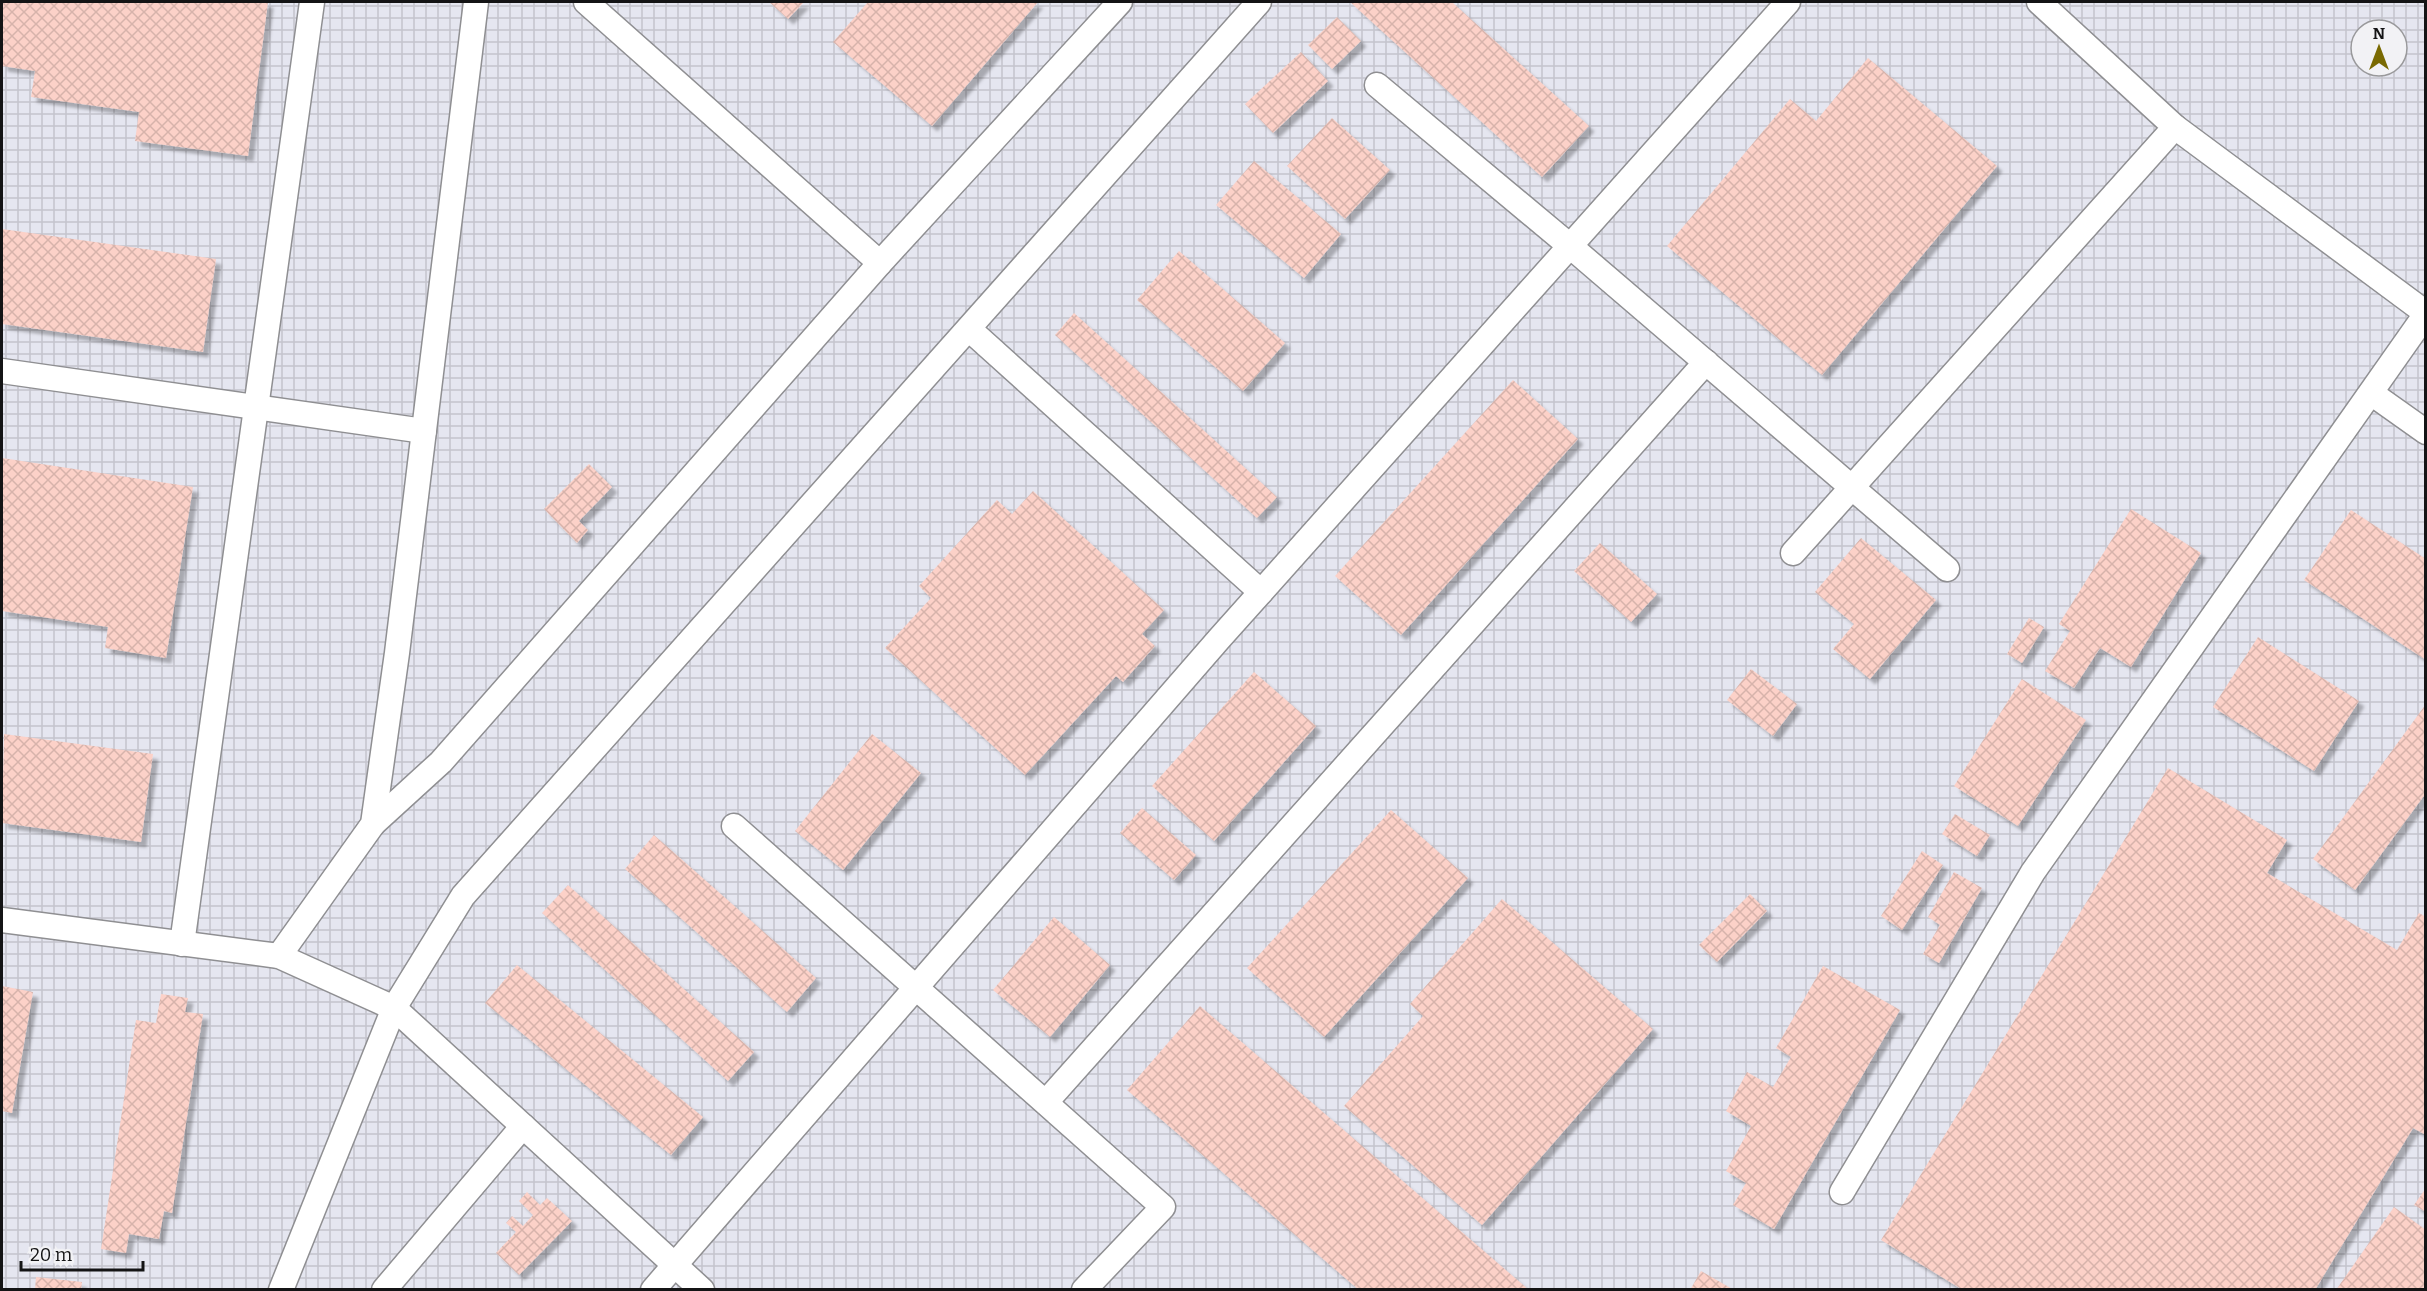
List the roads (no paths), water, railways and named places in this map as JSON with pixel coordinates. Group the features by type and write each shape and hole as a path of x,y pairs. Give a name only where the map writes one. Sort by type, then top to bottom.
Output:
{"lane":[{"path":"182,944 312,2"},
{"path":"373,824 397,653 476,2"},
{"path":"586,2 880,263"},
{"path":"279,956 373,824 441,762 880,263 1120,2"},
{"path":"281,1290 394,1008 463,896 1258,2"},
{"path":"653,1290 1261,592 1788,2"},
{"path":"1842,1192 2033,872 2426,314 2175,127 2039,2"},
{"path":"1377,85 1570,246 1947,569"},
{"path":"1793,553 2175,127"},
{"path":"969,329 1261,592"},
{"path":"1046,1102 1706,363"},
{"path":"2,371 424,431"},
{"path":"2370,393 2426,432"},
{"path":"734,826 1162,1207 1084,1290"},
{"path":"2,920 279,956 394,1008 702,1290"},
{"path":"384,1290 523,1126"}]}
